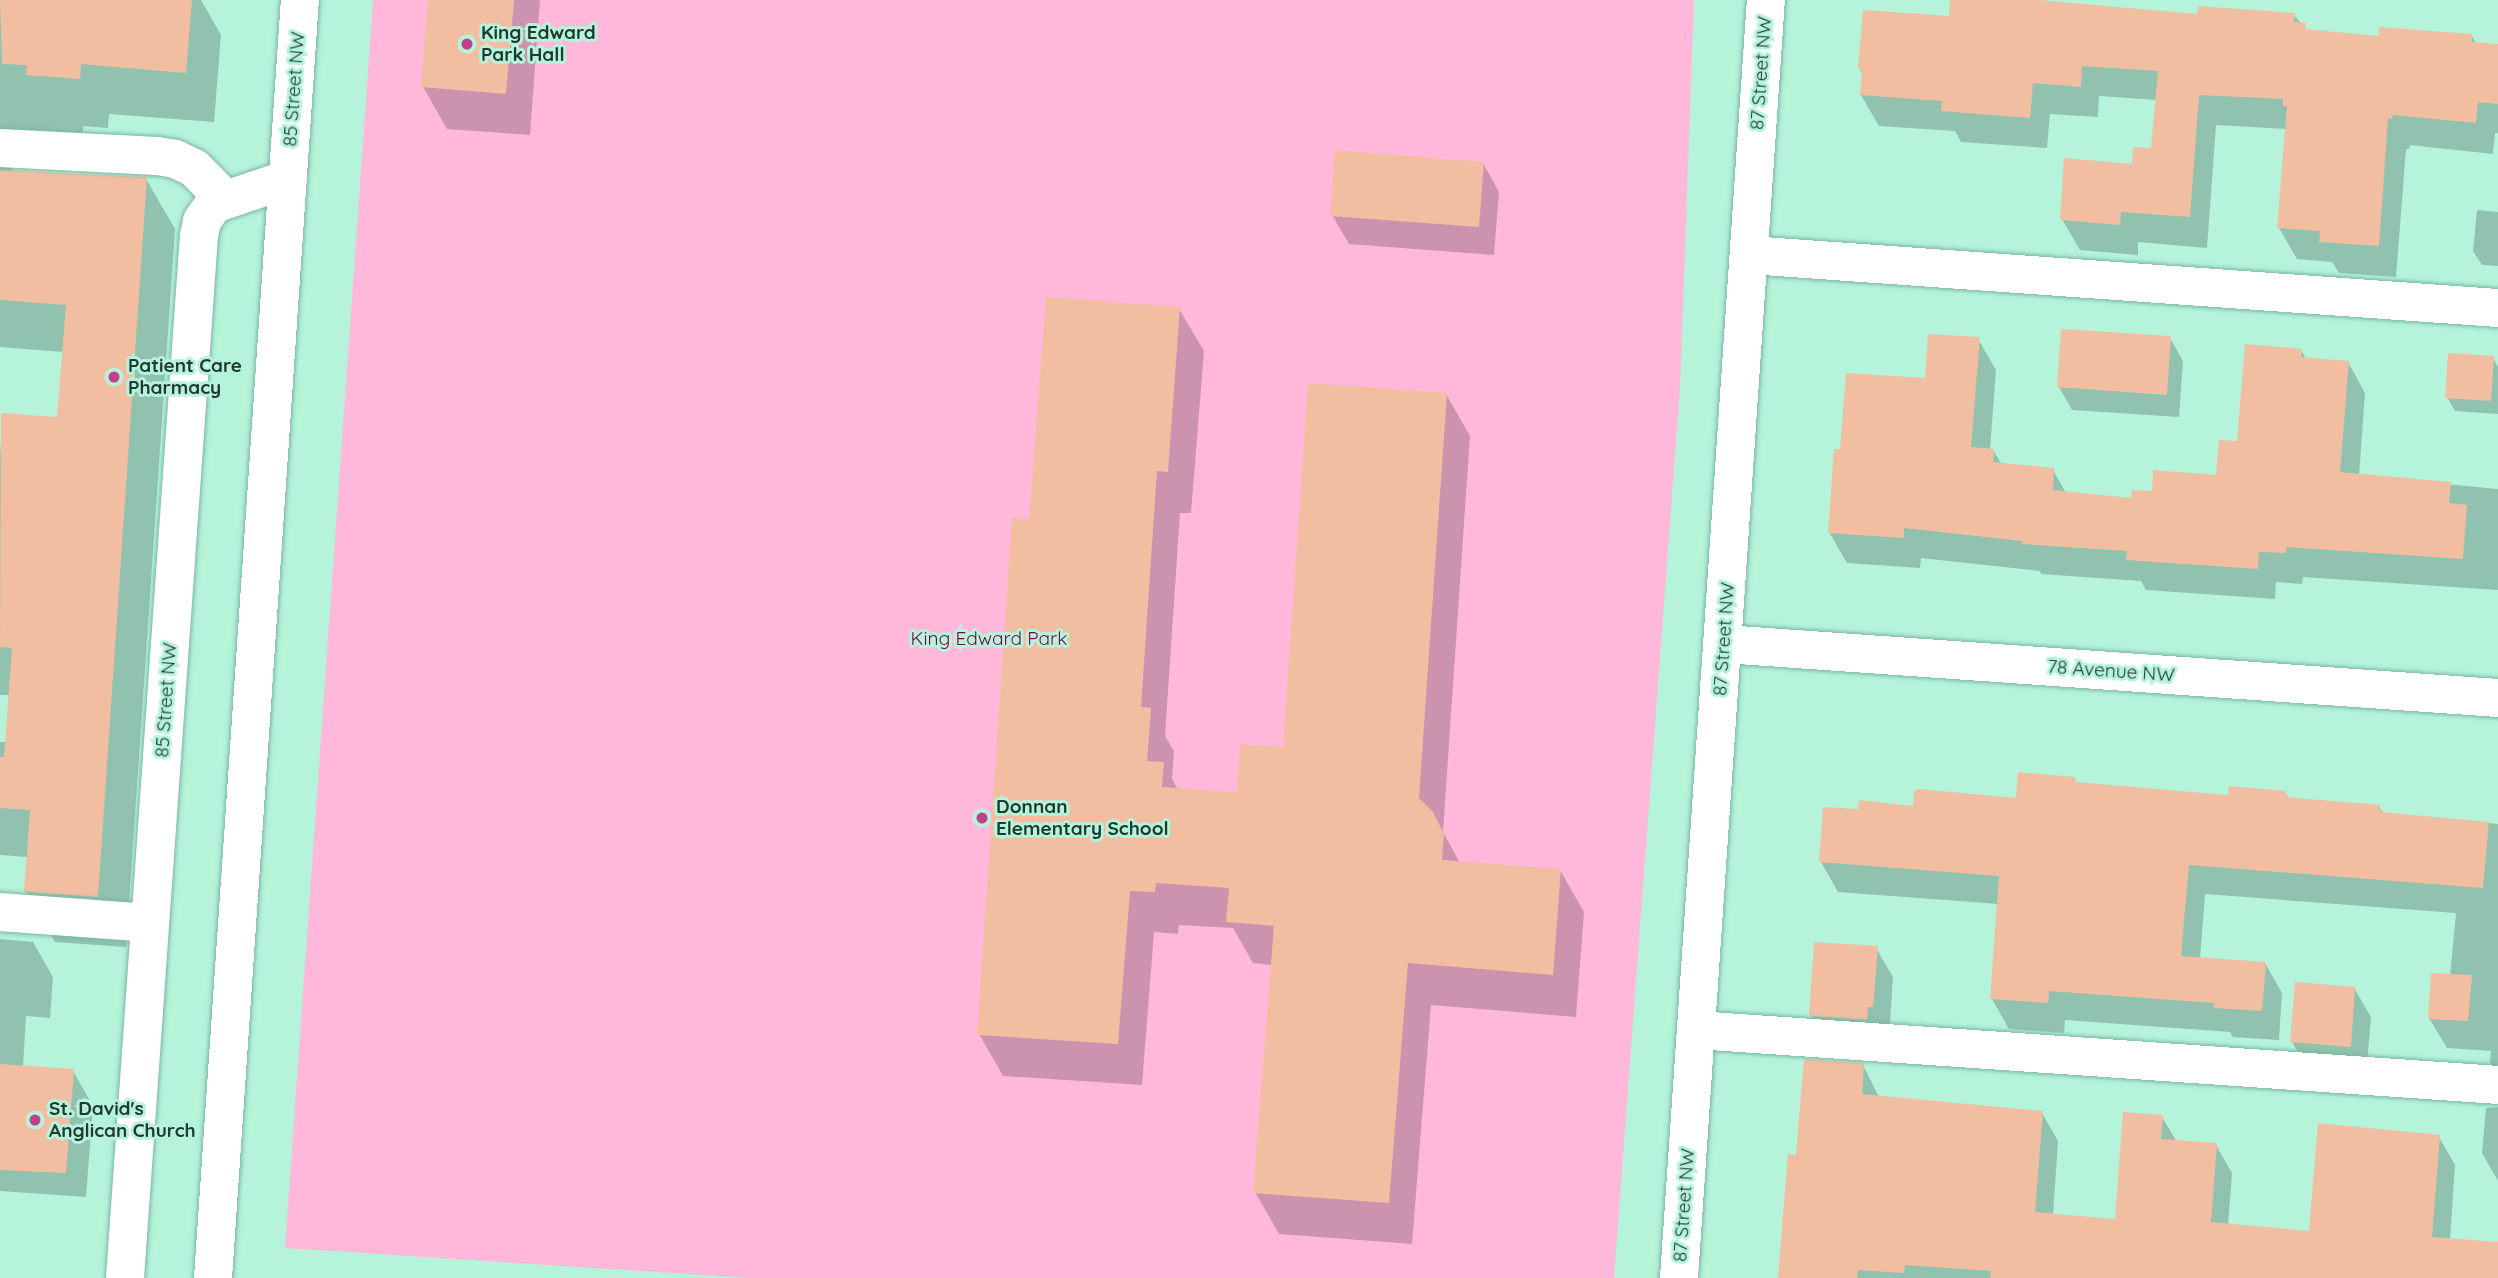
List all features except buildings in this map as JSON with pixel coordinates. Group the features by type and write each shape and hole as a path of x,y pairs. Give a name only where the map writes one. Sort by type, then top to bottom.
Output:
{"street":[{"name":"85 Street NW","path":"214,1278 300,0"},
{"name":"87 Street NW","path":"1679,1278 1766,0"},
{"path":"0,148 175,159 194,168 224,198 288,178"},
{"name":"85 Street NW","path":"125,1278 199,236 206,212 224,198"},
{"path":"1749,255 2498,308"},
{"name":"78 Avenue NW","path":"1724,644 2498,698"},
{"path":"0,912 150,923"},
{"path":"1696,1030 2498,1085"}],"green space":[{"name":"King Edward Park","path":"373,0 1694,0 1680,388 1614,1278 750,1278 285,1248"}],"place":[{"name":"King Edward Park Hall","path":"467,44"},
{"name":"Patient Care Pharmacy","path":"114,377"},
{"name":"Donnan Elementary School","path":"982,818"},
{"name":"St. David's Anglican Church","path":"35,1120"}]}
